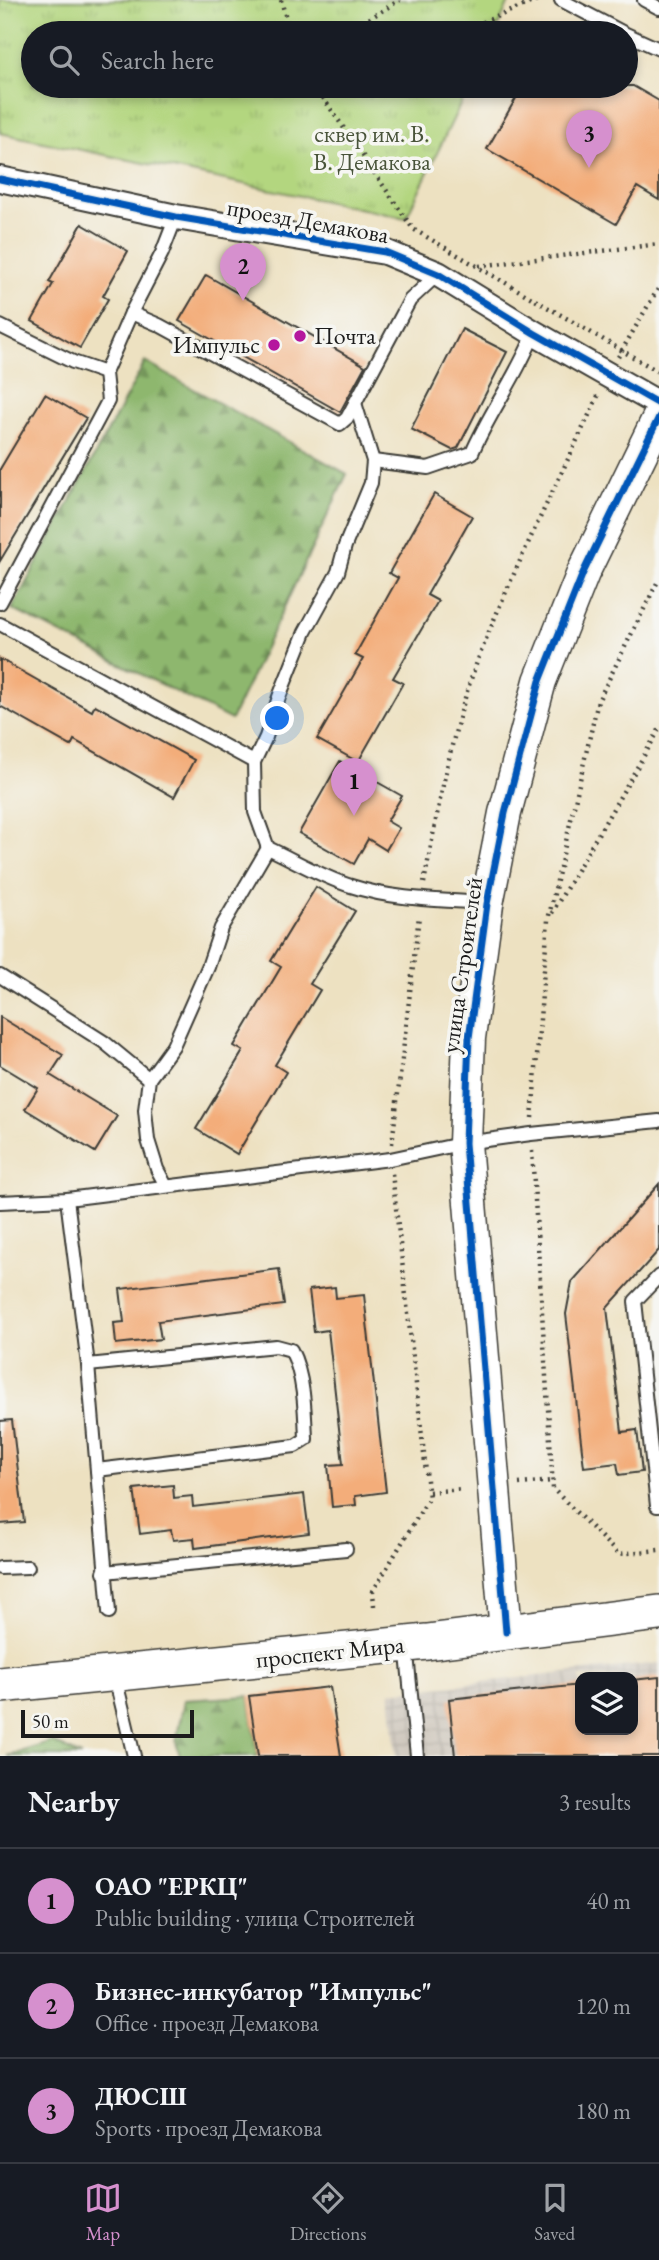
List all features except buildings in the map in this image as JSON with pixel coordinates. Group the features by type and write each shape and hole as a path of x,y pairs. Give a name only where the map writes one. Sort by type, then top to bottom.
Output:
{"main road":[{"name":"проспект Мира","path":"0,1685 406,1644 659,1613"}],"street":[{"name":"проезд Демакова","path":"0,179 176,217 385,252 438,274 534,333 659,404"},
{"name":"улица Строителей","path":"506,1632 465,1143 469,1038 487,904 505,813 540,681 583,573 659,417"}],"lane":[{"path":"561,0 601,21"},
{"path":"644,0 659,8"},
{"path":"638,40 659,49"},
{"path":"0,603 108,401 106,373 176,217"},
{"path":"131,313 159,325 340,424 355,404 410,300 438,274"},
{"path":"0,326 72,362 106,373"},
{"path":"373,461 428,468 472,453 483,427 525,356 534,333"},
{"path":"355,404 373,461 371,482 338,572 305,632 254,762 256,812 268,848 351,886 381,894 487,904"},
{"path":"0,624 254,762"},
{"path":"166,1186 156,1169 148,1140 145,1110 149,1079 173,1046 208,967 221,928 268,848"},
{"path":"0,976 104,1042 149,1079"},
{"path":"0,1202 67,1199 390,1159 465,1143 531,1134 659,1121"},
{"path":"67,1199 88,1365 109,1612"},
{"path":"659,1276 635,1301 659,1506"},
{"path":"88,1365 276,1346 291,1350 298,1363 306,1427 306,1439 295,1446 97,1470"},
{"path":"104,1572 346,1549"},
{"path":"0,1568 28,1567"},
{"path":"406,1644 417,1756"},
{"path":"114,1673 134,1756"}],"path":[{"path":"281,0 287,21"},
{"path":"365,21 400,0"},
{"path":"486,21 537,0"},
{"path":"323,98 413,229 659,372"},
{"path":"477,267 659,244"},
{"path":"659,579 598,701 548,920 531,1134 553,1489 618,1554 659,1550"},
{"path":"548,920 659,730"},
{"path":"515,1484 553,1481"},
{"path":"429,1492 462,1489"}],"shaded area":[{"path":"659,1663 659,1756 396,1756 390,1692 575,1672 575,1735 638,1735 638,1672 576,1672"}],"green space":[{"name":"сквер им. В. В. Демакова","path":"0,0 510,0 500,21 21,21 21,98 463,98 406,218 0,133"},
{"path":"145,362 347,474 231,720 12,609"},
{"path":"249,1696 258,1756 180,1756 176,1742 184,1700"},
{"path":"52,1742 81,1756 7,1756"}],"cycle path":[{"path":"0,179 176,217 385,252 438,274 534,333 659,404"},
{"path":"506,1632 465,1143 469,1038 487,904 505,813 540,681 583,573 659,417"}],"place":[{"name":"ДЮСШ","path":"589,168"},
{"name":"Бизнес-инкубатор \"Импульс\"","path":"243,301"},
{"name":"Почта","path":"300,336"},
{"name":"Импульс","path":"274,345"},
{"name":"ОАО \"ЕРКЦ\"","path":"354,816"}]}
